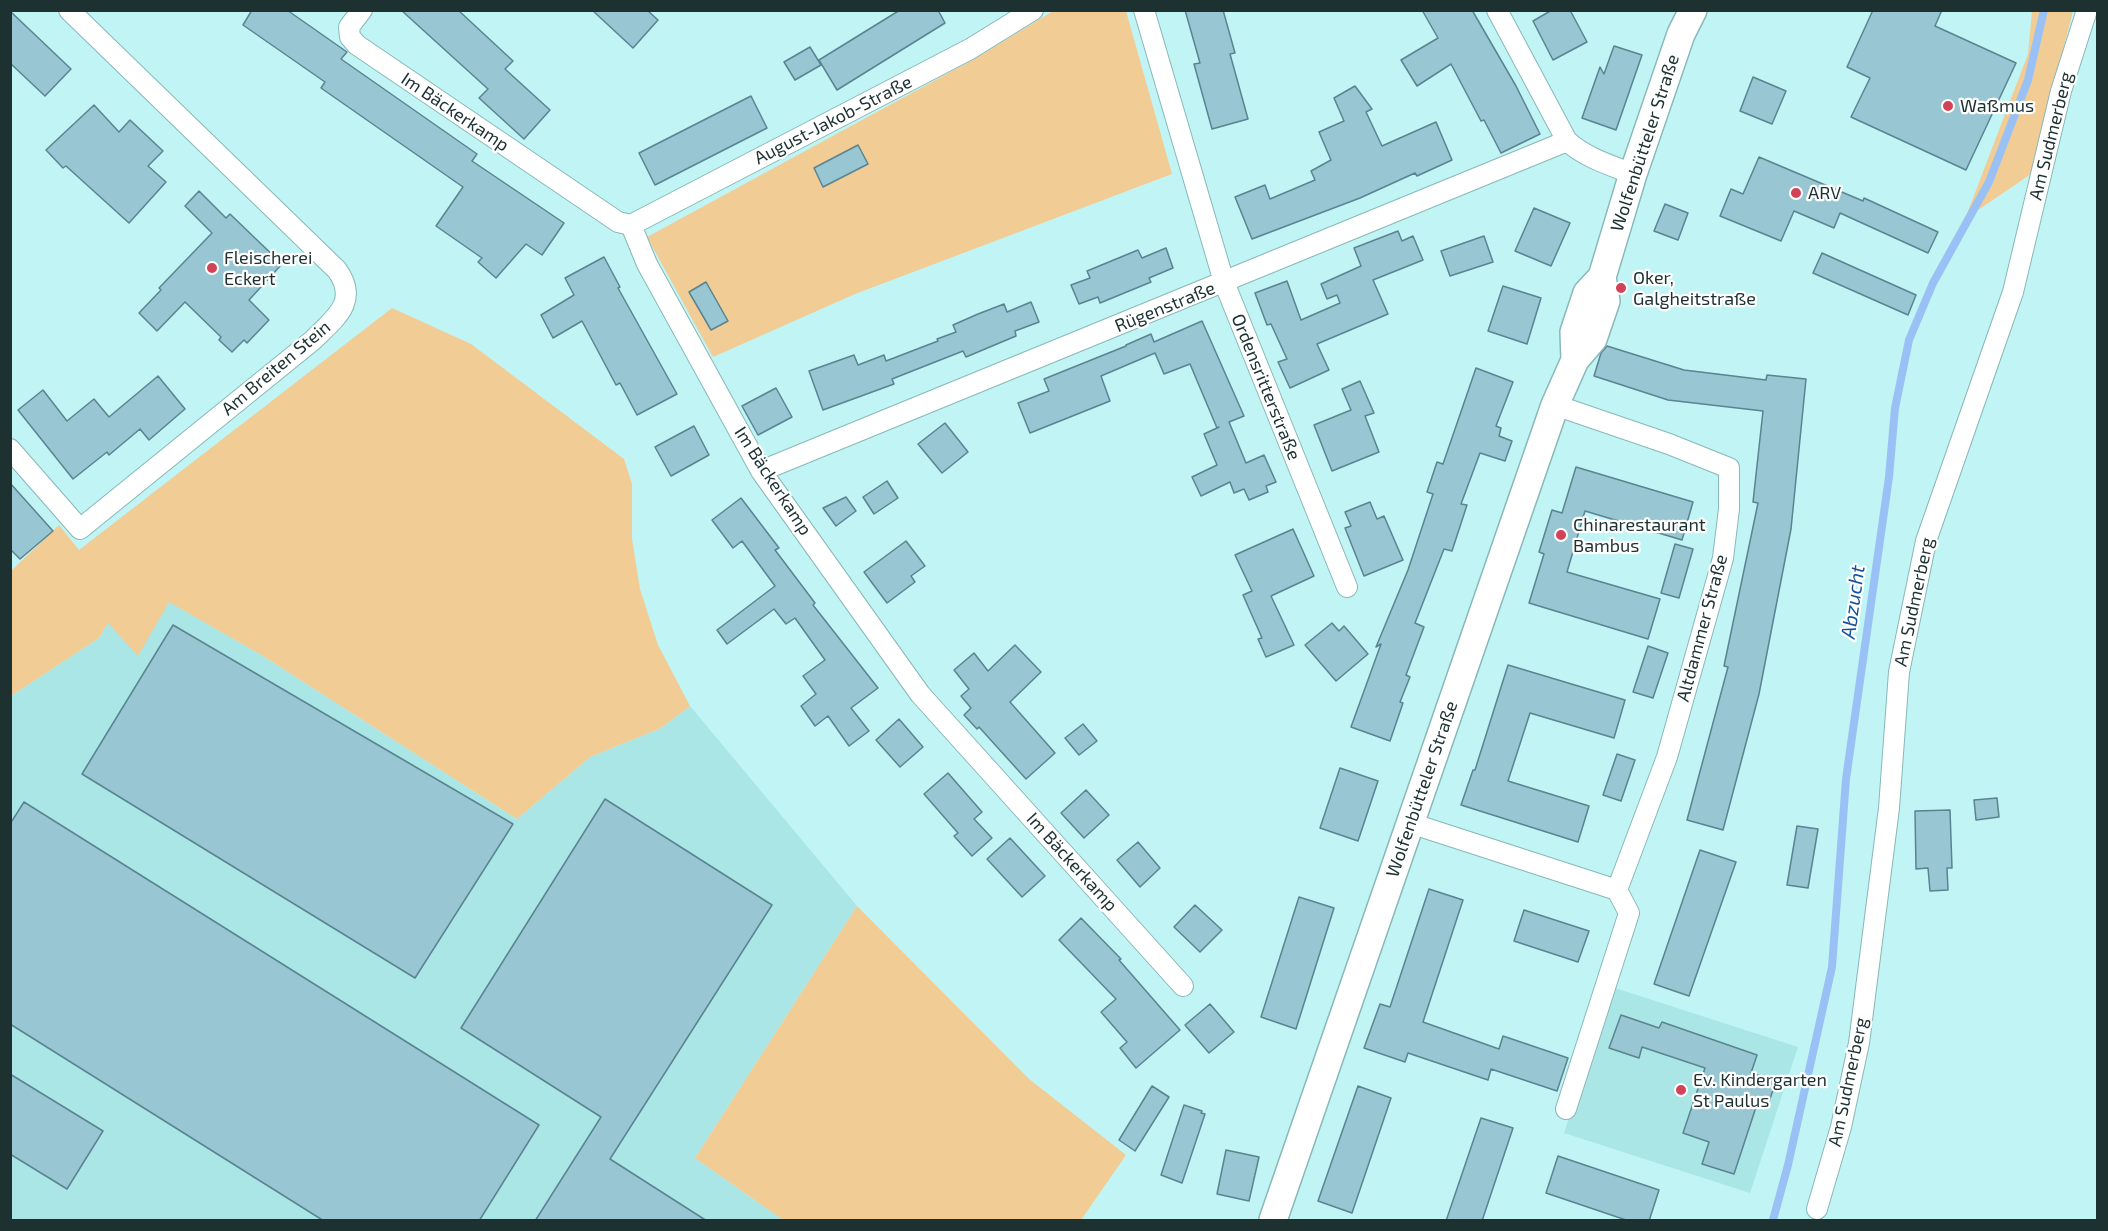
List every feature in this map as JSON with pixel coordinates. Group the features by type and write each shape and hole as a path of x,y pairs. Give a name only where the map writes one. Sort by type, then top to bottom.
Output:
{"main road":[{"name":"Wolfenbütteler Straße","path":"1278,1219 1410,823 1555,405 1575,360 1574,332 1587,293 1602,277 1633,174 1681,34 1693,10"}],"street":[{"name":"Am Breiten Stein","path":"10,449 80,529 312,341 340,313 346,302 346,290 337,270 69,10"},
{"name":"August-Jakob-Straße","path":"631,225 970,50 1033,10"},
{"name":"Ordensritterstraße","path":"1144,10 1224,282 1347,587"},
{"path":"1497,10 1567,141 1591,158 1633,174"},
{"name":"Am Sudmerberg","path":"1817,1209 1840,1127 1858,1043 1889,808 1899,672 1926,541 2013,292 2061,91 2087,10"},
{"name":"Im Bäckerkamp","path":"358,15 349,27 350,37 357,45 618,222 631,225 647,264 761,471 920,694 1184,986"},
{"name":"Rügenstraße","path":"761,471 1567,141"},
{"name":"Altdammer Straße","path":"1555,405 1669,444 1729,468 1723,558 1667,757 1617,890"},
{"path":"1410,823 1617,890 1629,913 1566,1109"}],"shaded area":[{"path":"1053,11 1126,11 1172,174 855,294 713,357 647,237 976,58"},
{"path":"2032,11 2073,11 2031,174 1965,219 2028,54"},
{"path":"392,308 471,344 624,459 632,484 632,539 640,589 658,645 690,706 661,728 590,757 517,819 263,656 169,602 138,656 108,623 99,638 11,696 11,571 59,525 79,550"},
{"path":"168,601 263,656 517,819 590,757 661,728 690,706 857,906 695,1158 783,1220 11,1220 11,696 99,638 108,623"},
{"path":"857,906 1029,1079 1126,1155 1081,1220 783,1220 695,1158"},
{"name":"Ev. Kindergarten St Paulus","path":"1612,987 1798,1047 1750,1193 1564,1133"}],"building":[{"path":"252,10 287,10 347,52 341,59 477,154 472,161 564,223 542,255 526,244 496,278 478,262 482,258 436,226 463,187 321,88 325,82 243,25"},
{"path":"401,10 458,10 513,61 505,69 550,110 524,139 479,98 488,89"},
{"path":"592,10 647,10 658,20 633,48"},
{"path":"900,10 938,10 945,23 837,90 819,60"},
{"path":"1185,10 1223,10 1235,53 1230,54 1248,119 1212,129 1194,64 1200,63"},
{"path":"1422,10 1472,10 1516,86 1540,134 1501,153 1451,64 1417,86 1401,60 1438,38"},
{"path":"1552,10 1570,10 1587,42 1553,60 1533,21"},
{"name":"Waßmus","path":"1873,10 1942,10 1935,26 2016,63 1966,170 1851,117 1870,78 1847,67"},
{"path":"10,11 71,69 45,96 10,63"},
{"path":"1614,46 1642,55 1616,130 1582,118 1600,67 1604,74"},
{"path":"810,47 821,65 795,80 784,62"},
{"path":"1753,77 1786,91 1772,124 1740,111"},
{"path":"1355,86 1372,109 1366,112 1382,146 1436,122 1452,160 1417,176 1415,173 1360,198 1252,239 1235,197 1265,185 1270,199 1315,180 1311,171 1331,160 1319,132 1344,121 1334,98"},
{"path":"751,96 767,128 655,185 639,153"},
{"path":"94,105 119,132 130,120 163,151 148,166 166,182 129,223 66,166 63,168 46,150"},
{"path":"858,145 868,164 823,187 814,168"},
{"path":"1759,157 1863,201 1864,198 1938,232 1928,253 1840,213 1834,228 1794,211 1781,241 1720,216 1731,189 1743,194"},
{"path":"199,191 226,218 230,214 282,264 249,300 269,320 247,343 244,340 232,352 219,340 221,337 185,302 157,331 139,313 161,290 159,288 212,233 185,206"},
{"path":"1665,204 1688,213 1678,240 1654,231"},
{"path":"1534,208 1570,223 1551,266 1515,251"},
{"path":"1398,231 1402,241 1413,236 1423,260 1373,280 1388,314 1317,344 1329,370 1290,388 1278,362 1287,359 1271,324 1267,325 1255,293 1287,281 1301,320 1340,303 1337,295 1327,299 1321,284 1361,266 1354,248"},
{"path":"1484,236 1493,262 1450,276 1441,251"},
{"path":"1166,248 1173,268 1149,278 1151,282 1100,303 1098,297 1079,304 1071,285 1090,278 1087,271 1138,250 1142,258"},
{"path":"1822,253 1916,295 1908,315 1813,273"},
{"path":"604,257 620,287 618,288 677,394 637,415 620,383 616,385 582,321 553,338 541,315 574,295 565,278"},
{"path":"706,282 728,321 711,330 689,292"},
{"path":"1503,286 1541,298 1527,344 1488,331"},
{"path":"1031,302 1039,322 1015,331 1016,336 966,357 963,351 892,379 894,384 823,410 809,371 854,355 858,365 884,355 886,361 956,332 953,325 978,314 1004,304 1007,312"},
{"path":"1202,321 1244,416 1229,422 1246,463 1264,455 1276,482 1266,486 1268,492 1249,500 1244,489 1234,493 1230,482 1201,496 1192,477 1217,465 1204,434 1217,428 1190,364 1164,374 1155,353 1101,376 1110,401 1030,433 1018,403 1049,391 1044,379 1151,334 1154,342"},
{"path":"1607,346 1684,370 1766,380 1767,375 1806,379 1791,529 1759,694 1723,830 1687,820 1728,667 1724,666 1758,503 1753,502 1763,411 1668,400 1594,376 1601,353"},
{"path":"1476,368 1513,382 1496,426 1501,428 1499,436 1512,441 1505,461 1480,453 1461,504 1467,505 1452,551 1444,549 1415,623 1424,627 1406,675 1410,677 1400,702 1403,703 1390,741 1351,727 1381,644 1376,647 1408,570 1433,494 1427,492 1437,462 1443,464"},
{"path":"158,376 185,409 149,440 140,429 109,455 107,452 73,479 18,410 43,390 67,421 94,399 109,417"},
{"path":"1360,381 1374,413 1365,416 1379,452 1332,471 1314,425 1351,410 1342,389"},
{"path":"776,388 792,417 758,435 742,406"},
{"path":"945,423 968,452 942,473 918,444"},
{"path":"694,426 709,455 671,476 655,447"},
{"path":"1576,467 1693,502 1682,540 1585,511 1567,572 1660,599 1648,639 1529,603 1544,554 1539,552 1552,510 1562,513"},
{"path":"887,481 898,498 874,514 863,497"},
{"path":"10,483 53,531 20,559 10,549"},
{"path":"846,497 856,511 836,526 823,508"},
{"path":"741,498 779,548 775,550 815,603 813,605 878,688 851,708 869,731 849,746 828,716 815,726 801,706 816,694 803,676 825,660 795,618 786,624 774,609 727,644 717,630 775,586 742,541 733,548 712,520"},
{"path":"1370,502 1377,519 1384,516 1403,560 1364,576 1345,528 1351,526 1345,512"},
{"path":"1293,529 1314,576 1271,596 1294,645 1266,657 1258,639 1262,638 1243,595 1252,591 1235,555"},
{"path":"906,541 925,566 911,576 915,582 887,603 864,572"},
{"path":"1675,544 1693,549 1679,598 1661,593"},
{"path":"1332,623 1339,631 1344,626 1368,654 1336,681 1305,645"},
{"path":"173,625 513,824 415,978 82,774"},
{"path":"1015,645 1041,672 1010,702 1055,753 1026,779 979,727 977,729 964,715 971,708 961,696 969,689 954,670 974,653 988,671"},
{"path":"1648,646 1668,653 1653,698 1633,692"},
{"path":"1508,665 1625,700 1614,738 1530,713 1508,781 1589,806 1578,842 1461,805 1473,770 1475,770"},
{"path":"899,719 923,747 900,767 876,740"},
{"path":"1083,724 1097,741 1079,755 1065,738"},
{"path":"1617,754 1635,760 1621,801 1603,795"},
{"path":"1340,768 1378,781 1358,841 1320,828"},
{"path":"948,773 982,812 974,819 992,838 972,856 954,836 958,833 924,794"},
{"path":"1086,790 1109,815 1084,838 1061,813"},
{"path":"1997,798 1999,817 1976,820 1974,800"},
{"path":"605,799 772,905 610,1159 707,1221 535,1221 601,1117 461,1028"},
{"path":"24,802 539,1125 479,1221 324,1221 10,1024 10,824"},
{"path":"1950,810 1952,868 1947,868 1948,890 1930,891 1928,868 1916,869 1915,811"},
{"path":"1797,826 1818,829 1808,888 1787,885"},
{"path":"1010,838 1045,876 1022,897 987,859"},
{"path":"1138,842 1160,868 1140,887 1117,860"},
{"path":"1700,850 1736,862 1689,996 1654,984"},
{"path":"1429,889 1463,900 1423,1022 1499,1049 1503,1036 1568,1058 1557,1091 1491,1069 1488,1080 1408,1053 1405,1062 1364,1048 1380,1004 1390,1007"},
{"path":"1299,897 1334,908 1296,1029 1261,1017"},
{"path":"1195,905 1222,930 1200,952 1174,927"},
{"path":"1524,910 1589,931 1578,962 1514,941"},
{"path":"1081,918 1121,959 1119,960 1180,1030 1136,1068 1120,1048 1127,1042 1101,1012 1116,999 1059,940"},
{"path":"1210,1004 1234,1032 1209,1053 1185,1025"},
{"path":"1621,1015 1659,1028 1662,1022 1757,1055 1751,1073 1776,1081 1769,1102 1759,1098 1734,1174 1702,1164 1709,1142 1683,1133 1705,1068 1642,1047 1639,1058 1609,1048"},
{"path":"10,1074 103,1131 67,1189 10,1154"},
{"path":"1152,1086 1169,1097 1135,1151 1119,1140"},
{"path":"1358,1086 1391,1098 1352,1213 1318,1201"},
{"path":"1184,1105 1205,1114 1182,1183 1161,1175"},
{"path":"1481,1118 1513,1128 1482,1221 1446,1221"},
{"path":"1226,1150 1259,1157 1249,1201 1217,1194"},
{"path":"1558,1156 1659,1190 1649,1221 1629,1221 1546,1193"}],"waterway":[{"name":"Abzucht","path":"1773,1220 1788,1165 1832,967 1846,779 1889,477 1895,408 1909,340 1933,283 1989,182 2028,80 2044,10"}],"place":[{"name":"Waßmus","path":"1948,106"},
{"name":"ARV","path":"1796,193"},
{"name":"Fleischerei Eckert","path":"212,268"},
{"name":"Oker, Galgheitstraße","path":"1621,288"},
{"name":"Chinarestaurant Bambus","path":"1561,535"},
{"name":"Ev. Kindergarten St Paulus","path":"1681,1090"}]}
